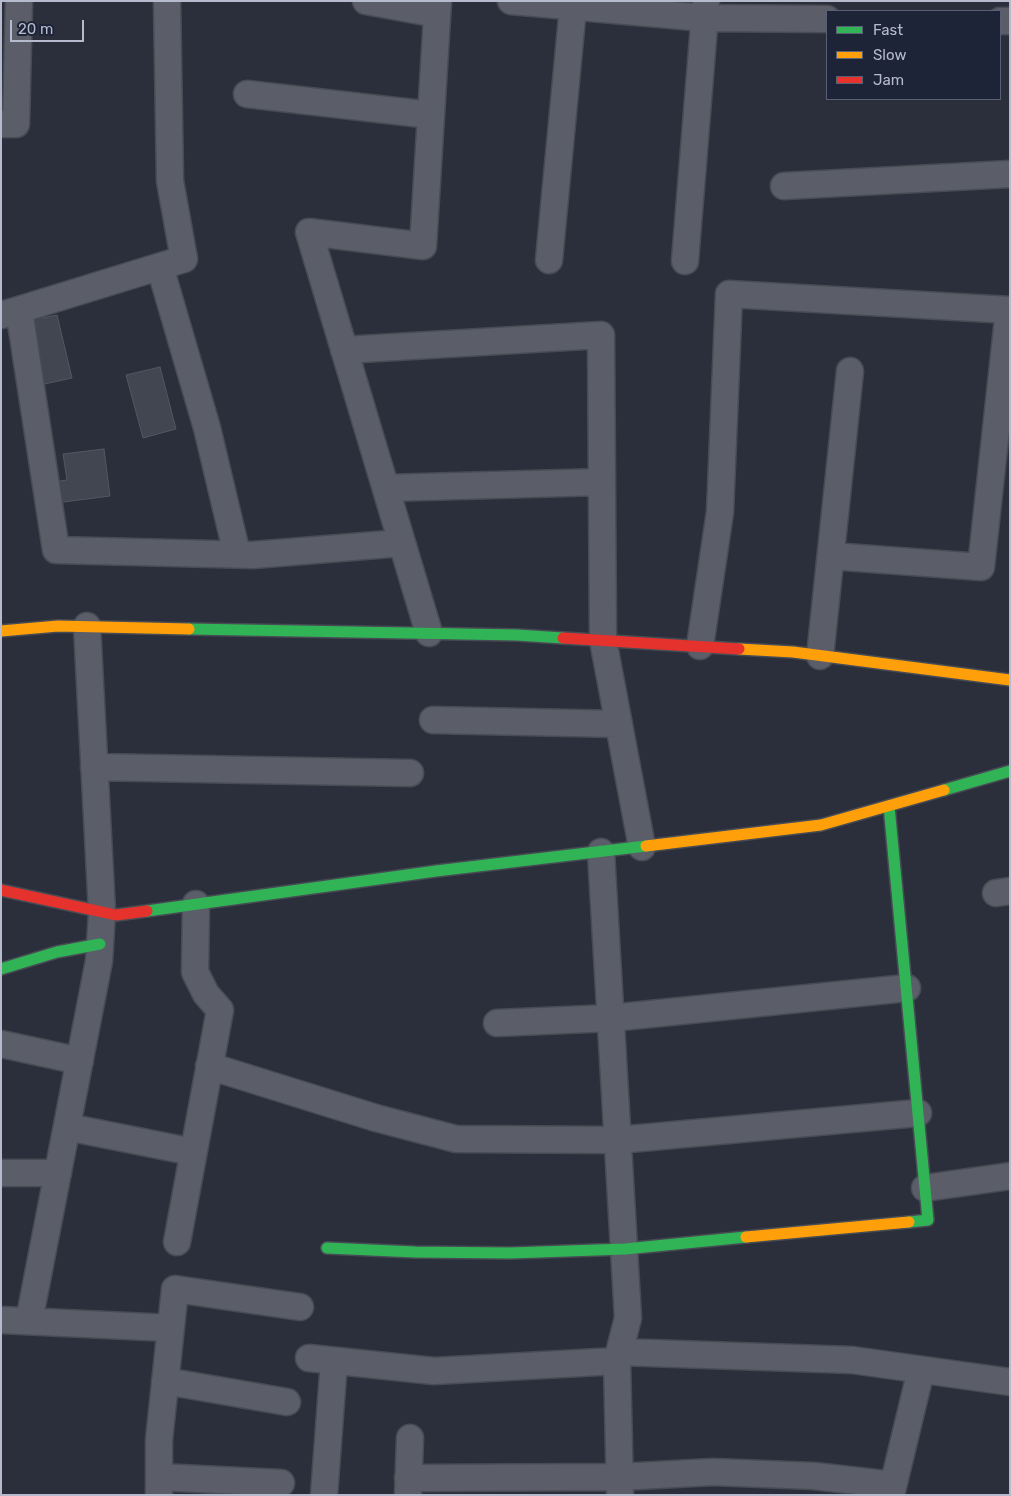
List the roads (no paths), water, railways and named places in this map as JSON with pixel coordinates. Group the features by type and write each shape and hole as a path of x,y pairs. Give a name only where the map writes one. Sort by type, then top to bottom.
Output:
{"street":[{"path":"1,124 16,124 19,1"},
{"path":"167,1 170,181 184,259 10,313 56,550 253,555 402,543"},
{"path":"366,1 438,8 422,246 309,232 430,633"},
{"path":"511,1 574,7 705,10 826,19"},
{"path":"549,260 574,7"},
{"path":"685,262 705,10"},
{"path":"247,94 431,115"},
{"path":"784,186 1010,174"},
{"path":"160,267 206,428 237,554"},
{"path":"700,646 720,512 729,294 1009,310 981,567 831,556"},
{"path":"344,350 601,335 603,640 642,846"},
{"path":"820,656 850,371"},
{"path":"386,488 602,482"},
{"path":"1,631 58,626 87,626 517,635 793,652 1010,680"},
{"path":"29,1321 100,961 102,912 87,626"},
{"path":"433,720 618,724"},
{"path":"94,766 410,773"},
{"path":"1,890 116,915 436,871 821,825 1010,772"},
{"path":"327,1248 510,1253 624,1249 928,1220 890,806"},
{"path":"601,852 628,1318 618,1357 620,1486"},
{"path":"177,1242 220,1010 206,994 196,972 196,904"},
{"path":"1,968 57,952 100,944"},
{"path":"497,1023 611,1018 906,988"},
{"path":"1,1044 80,1061"},
{"path":"209,1066 376,1118 456,1138 618,1140 918,1113"},
{"path":"67,1127 193,1152"},
{"path":"1,1173 58,1173"},
{"path":"925,1188 1010,1176"},
{"path":"281,1483 159,1486 158,1440 174,1289 300,1307"},
{"path":"1,1320 170,1328"},
{"path":"324,1495 322,1360 434,1371 618,1357 852,1360 1010,1382"},
{"path":"410,1438 408,1486 620,1486 713,1472 814,1476 892,1490 921,1370"},
{"path":"165,1381 287,1402"}]}
